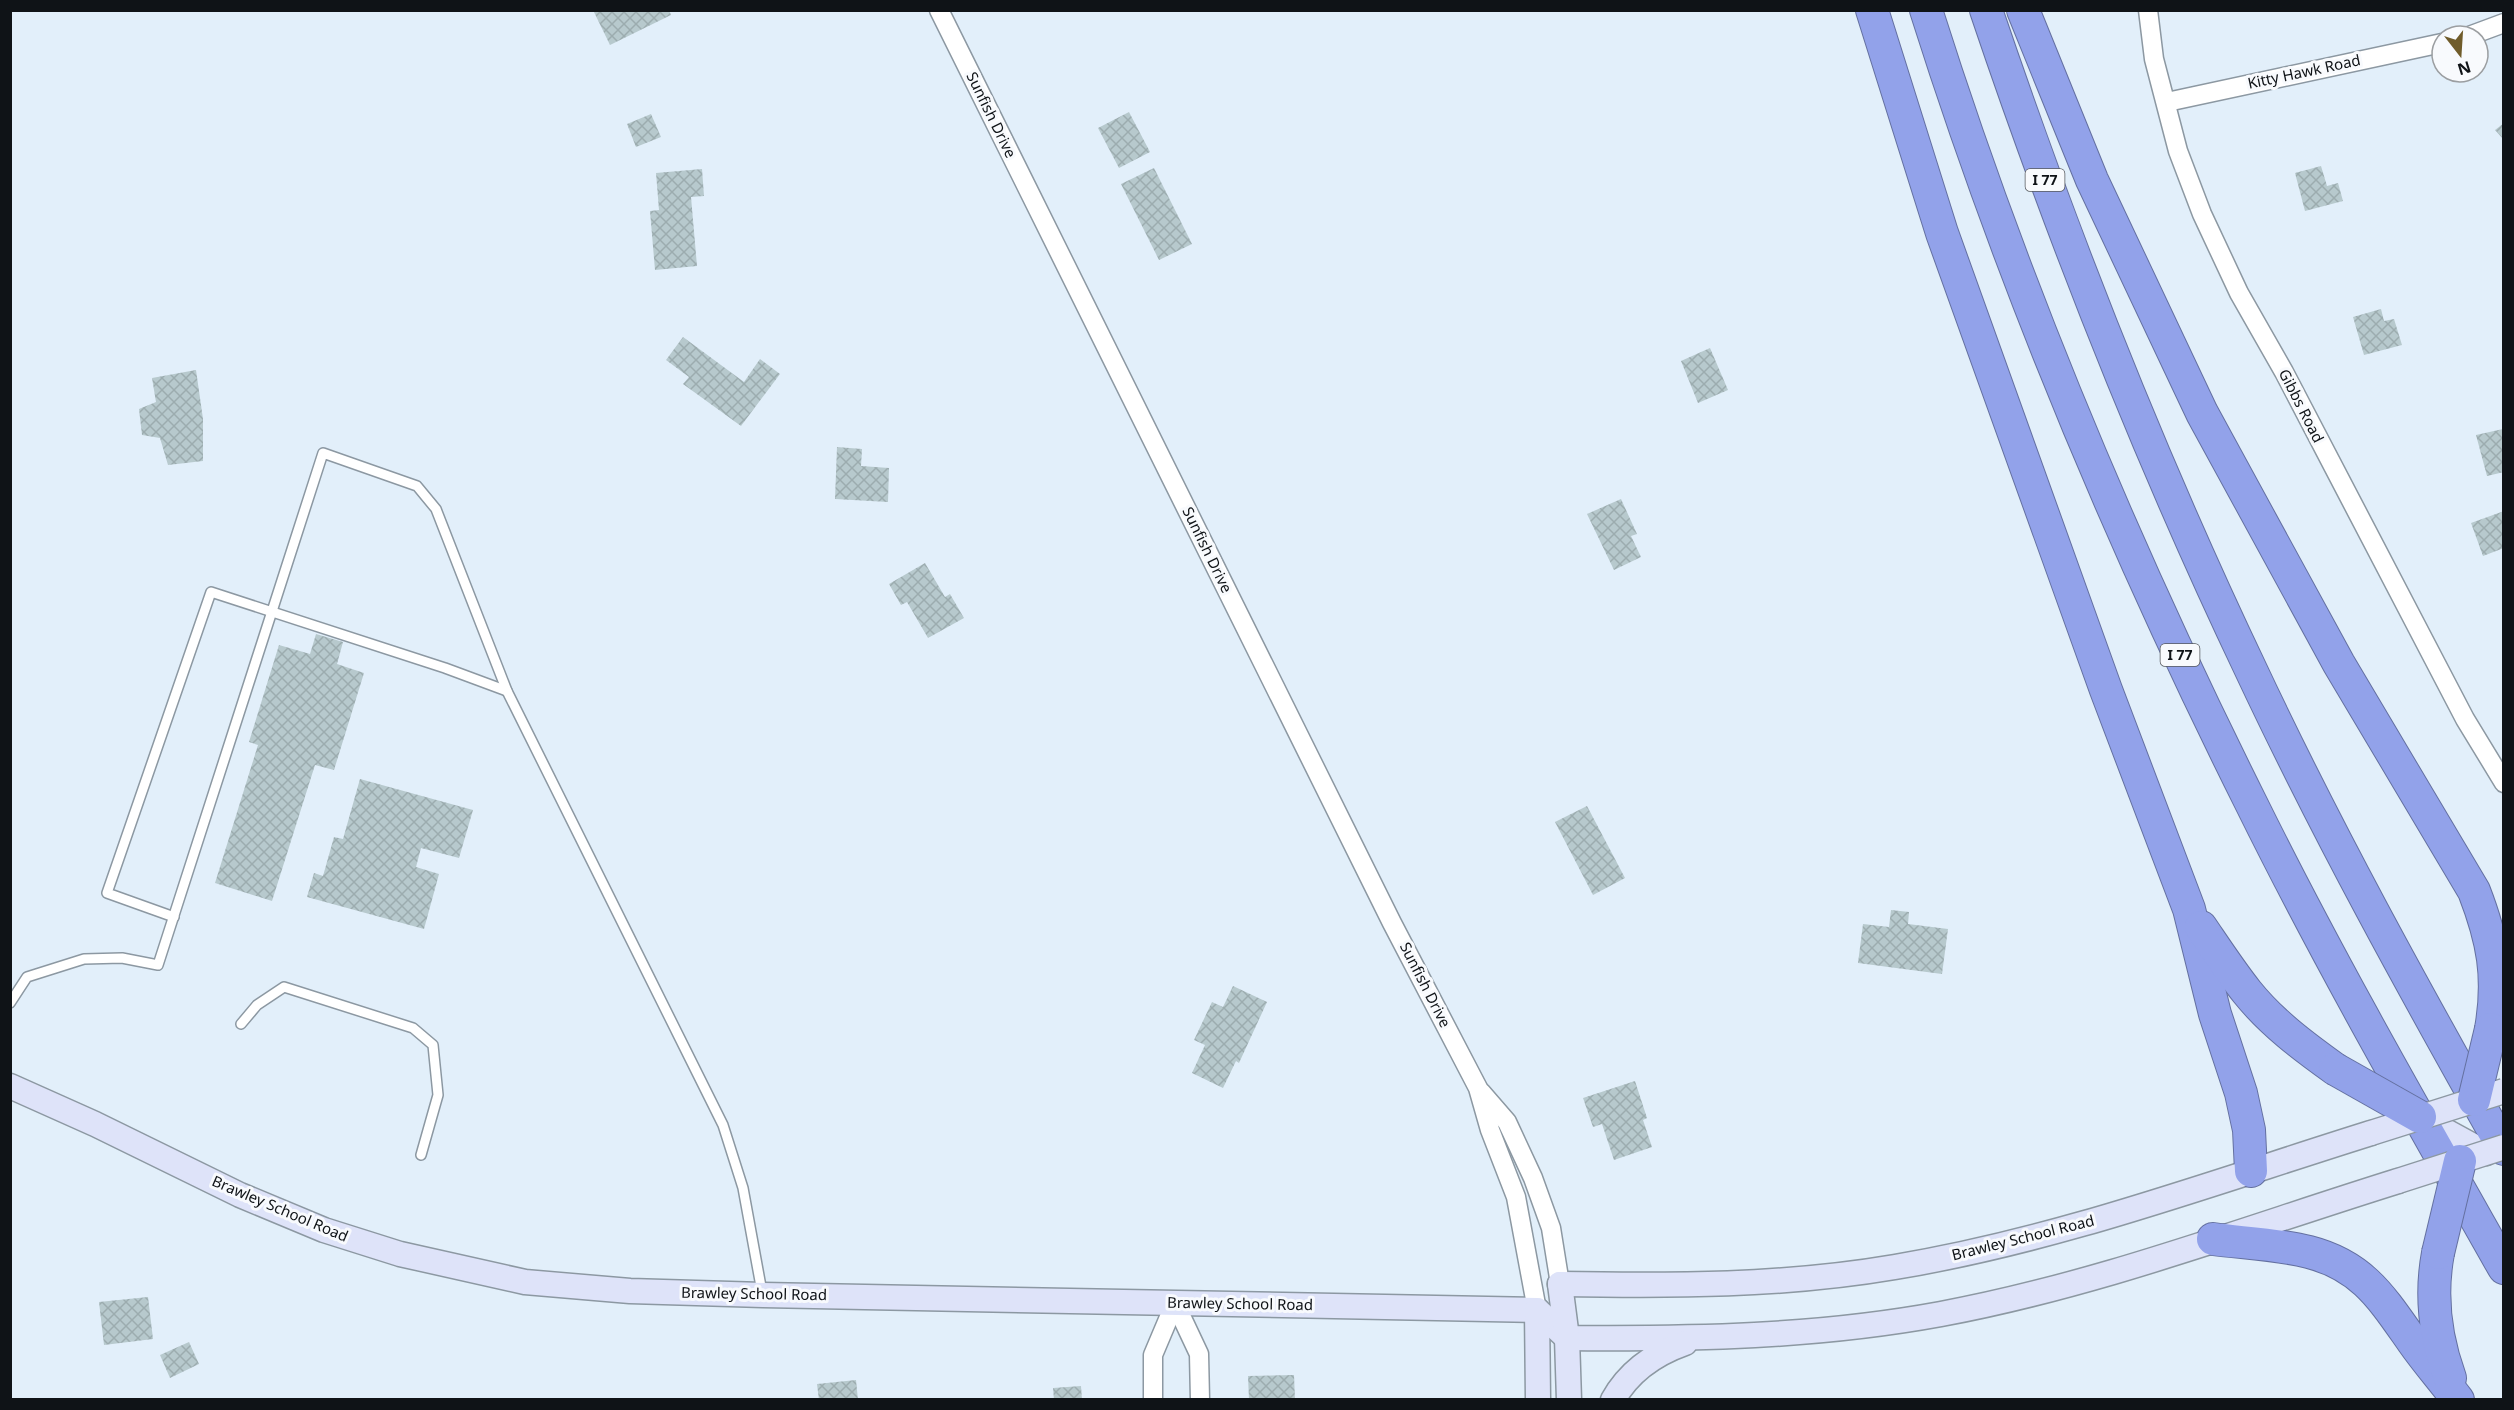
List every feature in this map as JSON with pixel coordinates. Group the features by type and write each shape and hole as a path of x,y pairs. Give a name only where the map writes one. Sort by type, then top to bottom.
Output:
{"highway":[{"path":"1872,10 1946,245 2102,679 2189,909 2215,1014 2241,1093 2249,1130 2251,1171"},
{"name":"I 77","path":"1926,10 1970,144 2027,297 2091,456 2148,588 2306,912 2504,1268"},
{"name":"I 77","path":"1986,10 2025,125 2105,336 2201,564 2282,735 2358,885 2487,1152"},
{"path":"2024,10 2092,180 2202,413 2339,664 2460,866 2484,916 2496,963 2497,988 2492,1029 2489,1096"},
{"path":"2460,866 2504,922"},
{"path":"2189,909 2248,994 2290,1035 2335,1069 2420,1117"},
{"path":"2458,1400 2438,1341 2433,1295 2438,1252 2487,1152"},
{"path":"2213,1239 2308,1252 2350,1269 2363,1278 2386,1302 2414,1344 2458,1400"}],"main road":[{"name":"Brawley School Road","path":"10,1086 95,1124 240,1195 324,1230 400,1254 525,1282 630,1291 763,1295 1537,1310"},
{"path":"2487,1152 2489,1096"},
{"name":"Brawley School Road","path":"1560,1284 1656,1286 1735,1284 1815,1278 1893,1268 1970,1253 2049,1234 2489,1096"},
{"path":"2420,1117 2487,1152"},
{"path":"1537,1310 1567,1338 1696,1339 1820,1331 1942,1313 2063,1286 2487,1152"},
{"path":"1538,1400 1537,1310 1560,1284"},
{"name":"Sunfish Drive","path":"1560,1284 1567,1338 1569,1400"},
{"path":"1613,1400 1625,1381 1652,1358 1696,1339"}],"street":[{"name":"Sunfish Drive","path":"939,10 1382,902 1478,1088 1490,1130 1516,1197 1537,1310"},
{"name":"Gibbs Road","path":"2148,10 2154,59 2178,151 2202,214 2239,293 2284,372 2465,719 2504,783"},
{"name":"Kitty Hawk Road","path":"2167,102 2430,46"},
{"name":"Sunfish Drive","path":"1478,1088 1507,1122 1533,1178 1551,1228 1560,1284"},
{"path":"1153,1400 1153,1355 1175,1303"},
{"path":"1175,1303 1199,1354 1200,1400"}],"lane":[{"path":"10,1003 27,977 84,959 122,958 158,964 323,453 417,486 436,509 507,691 723,1125 743,1188 763,1295"},
{"path":"174,917 107,893 211,592 507,691"},
{"path":"241,1024 257,1005 284,987 413,1028 433,1045 438,1095 422,1155"}],"building":[{"path":"593,10 669,10 671,15 610,45"},
{"path":"1129,112 1150,152 1119,168 1098,128"},
{"path":"651,114 661,137 636,147 627,124"},
{"path":"2504,123 2504,140 2495,130"},
{"path":"2321,166 2327,186 2338,183 2343,201 2305,211 2295,173"},
{"path":"1154,168 1192,244 1159,260 1121,184"},
{"path":"702,169 704,196 691,197 697,266 655,270 650,211 659,210 656,173"},
{"path":"2381,309 2384,321 2394,319 2402,345 2364,355 2353,317"},
{"path":"683,337 744,382 760,359 780,374 741,426 683,384 689,377 666,360"},
{"path":"1710,348 1728,390 1698,403 1681,361"},
{"path":"196,370 203,419 203,461 168,465 160,438 142,435 139,409 156,402 152,378"},
{"path":"2503,429 2504,472 2487,476 2476,435"},
{"path":"837,447 862,449 861,466 889,468 888,502 835,499"},
{"path":"1621,499 1637,534 1631,536 1641,557 1614,570 1587,514"},
{"path":"2504,511 2504,548 2483,556 2471,523"},
{"path":"925,563 945,597 950,594 964,618 928,638 907,602 901,605 889,584"},
{"path":"316,634 343,642 337,664 364,673 334,770 315,765 272,901 215,883 258,745 249,742 279,645 310,654"},
{"path":"360,779 473,810 459,858 421,848 416,867 439,874 424,929 307,897 314,873 323,876 334,837 343,839"},
{"path":"1587,806 1625,878 1593,895 1555,822"},
{"path":"1891,910 1909,912 1908,924 1948,929 1942,974 1858,963 1863,924 1889,927"},
{"path":"1233,986 1267,1002 1239,1063 1236,1061 1223,1088 1192,1073 1205,1045 1194,1040 1212,1002 1223,1007"},
{"path":"1635,1081 1647,1118 1643,1120 1652,1147 1614,1160 1602,1124 1593,1127 1583,1098"},
{"path":"148,1297 153,1339 104,1345 99,1302"},
{"path":"189,1342 199,1364 170,1378 160,1355"},
{"path":"1294,1375 1295,1400 1249,1400 1248,1376"},
{"path":"856,1380 858,1400 819,1400 817,1384"},
{"path":"1081,1386 1082,1400 1054,1400 1053,1388"}]}
